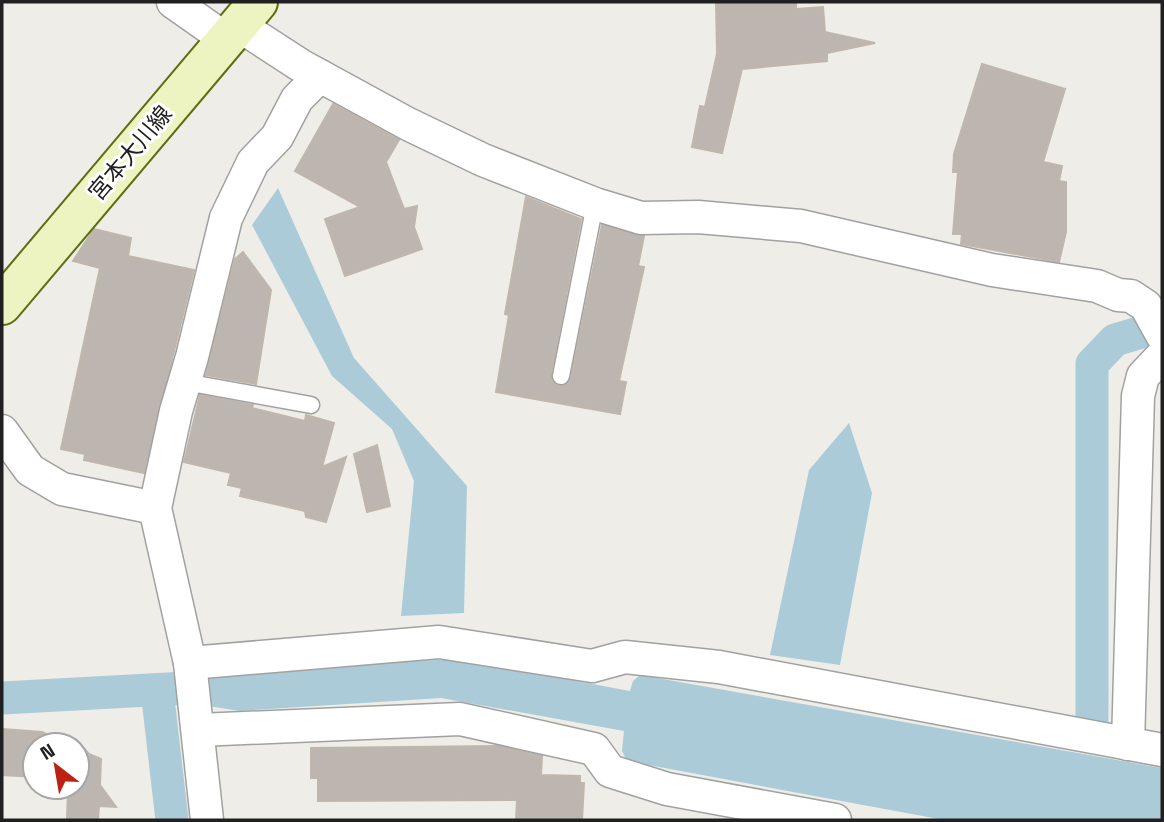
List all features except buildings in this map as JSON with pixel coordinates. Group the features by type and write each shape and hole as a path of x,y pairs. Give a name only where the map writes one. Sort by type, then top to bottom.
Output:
{"main road":[{"name":"宮本大川線","path":"2,305 241,22"}],"street":[{"path":"173,2 241,22 320,76 408,124 471,154 596,204 641,218 698,217 801,226 969,265 1097,286 1118,295 1131,296 1158,332 1138,396 1128,744"},
{"path":"207,820 191,669 155,508 226,218 253,162 277,137 297,99 320,76"},
{"path":"2,430 30,470 62,489 155,508"},
{"path":"191,669 439,642 592,666 625,657 719,667 1162,750"},
{"path":"198,719 460,719 594,749 610,771 667,789 835,820"}],"lane":[{"path":"561,376 596,204"},
{"path":"185,382 311,405"}],"water":[{"path":"278,188 354,358 467,486 464,613 401,616 414,481 392,429 332,376 252,225"},
{"path":"849,423 872,493 840,665 770,655 809,470"},
{"path":"458,659 630,691 633,681 640,675 1162,768 1162,820 944,820 627,761 622,751 624,731 441,698 240,711 208,706 204,680 233,669"}],"waterway":[{"path":"1092,722 1092,364 1115,340 1162,326"},
{"path":"2,698 223,686"},
{"path":"157,690 172,820"}]}
